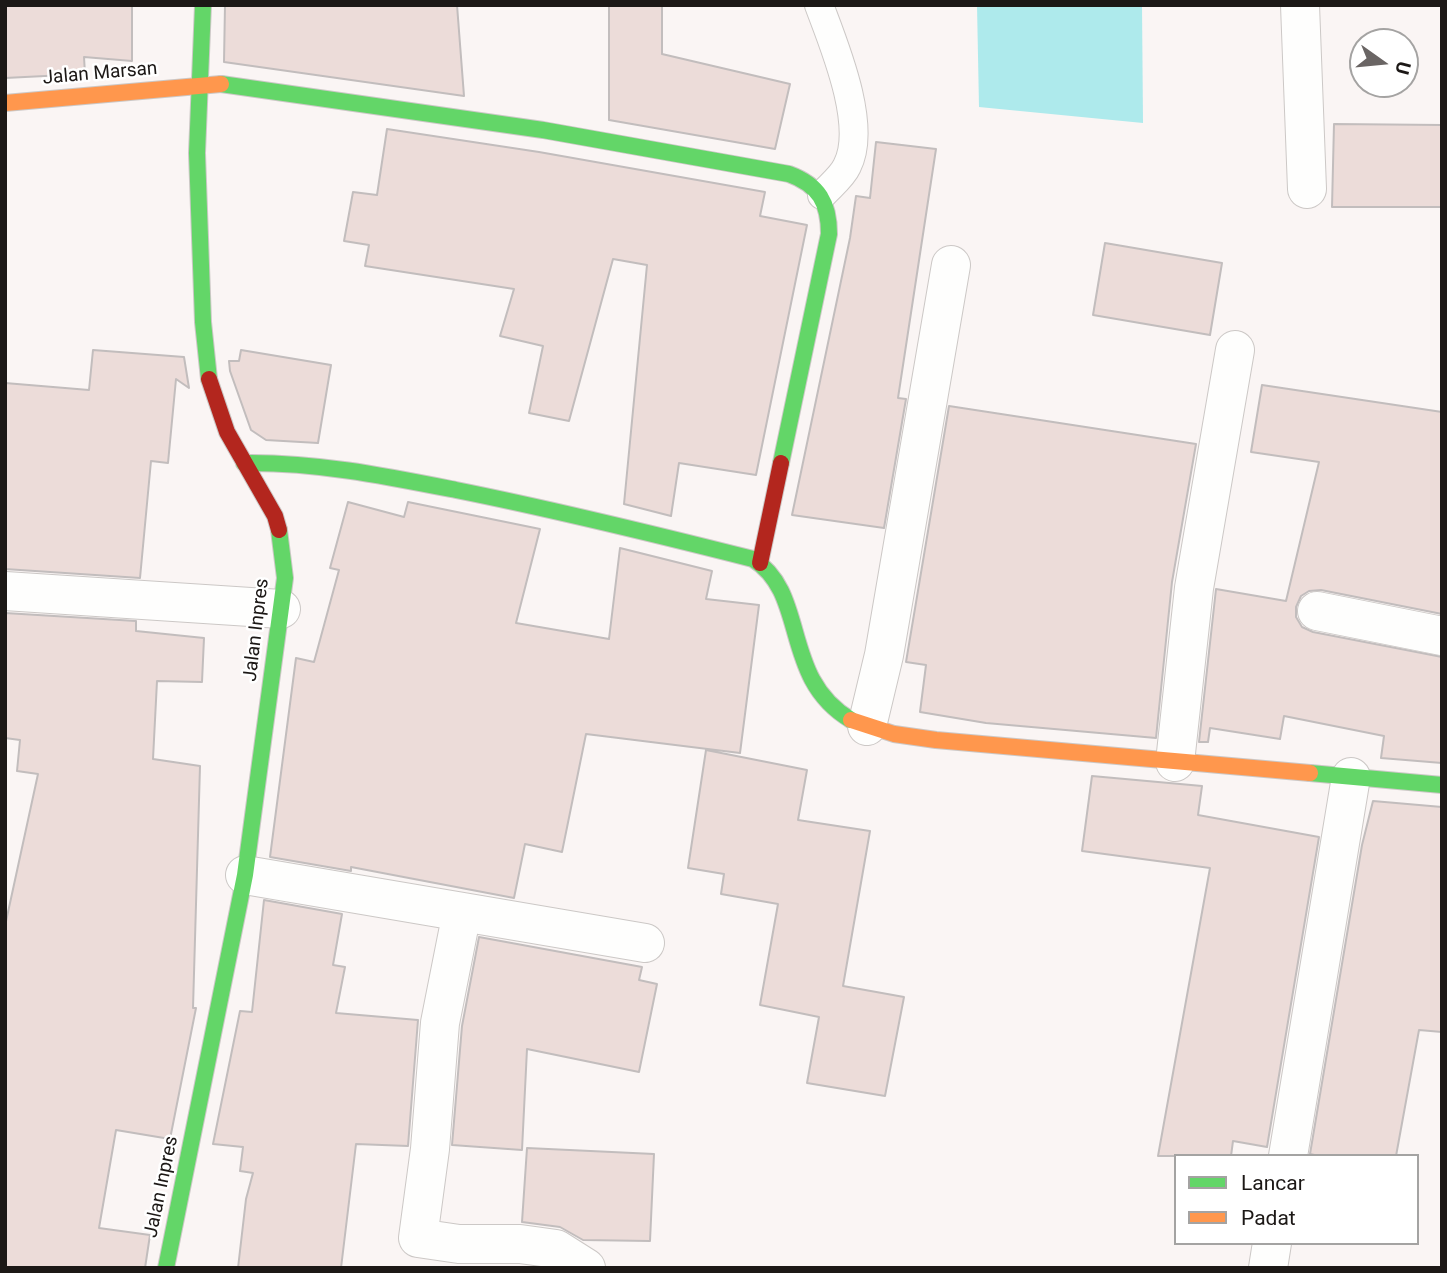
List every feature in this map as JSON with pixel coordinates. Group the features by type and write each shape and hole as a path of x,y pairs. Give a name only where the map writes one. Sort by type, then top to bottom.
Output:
{"street":[{"name":"Jalan Inpres","path":"166,1268 245,875 285,578 281,536 269,503 244,463 218,411 208,376 200,267 198,85 203,5"},
{"path":"1300,5 1307,189"},
{"name":"Jalan Marsan","path":"5,103 198,85 257,87 542,130 789,174 808,181 822,195"},
{"path":"760,563 829,234 829,207 822,195"},
{"path":"867,726 884,655 951,265"},
{"path":"1175,762 1194,588 1235,350"},
{"path":"244,463 307,463 375,474 571,513 675,537 760,563 771,574 781,593 800,654 820,696 834,710 867,726 920,738 1442,785"},
{"path":"5,591 281,609"},
{"path":"1317,611 1442,636"},
{"path":"1287,1154 1351,777"},
{"path":"245,875 645,943"},
{"path":"462,912 440,1023 430,1149 418,1238 459,1244 520,1244 556,1249 586,1268"},
{"path":"1268,1268 1272,1245"}],"lane":[{"path":"819,5 843,68 851,109 853,146 846,169 822,195"}],"water":[{"path":"977,5 1142,5 1143,123 979,107"}],"building":[{"path":"5,5 132,5 132,61 84,57 85,74 5,78"},
{"path":"225,5 457,5 464,96 224,62"},
{"path":"609,5 662,5 662,54 790,84 775,149 609,120"},
{"path":"1334,124 1442,125 1442,207 1332,207"},
{"path":"387,129 539,152 765,192 760,216 807,225 756,475 679,463 671,516 624,504 647,265 613,259 569,421 529,413 543,346 500,336 514,289 365,266 369,245 344,241 353,192 377,195"},
{"path":"876,142 936,149 898,398 906,399 884,528 792,515 850,238 856,196 870,198"},
{"path":"1105,243 1222,263 1210,335 1093,315"},
{"path":"93,350 184,357 189,388 176,379 168,463 151,461 140,578 5,569 5,383 89,390"},
{"path":"241,350 331,365 318,443 266,440 251,430 230,371 229,361 239,361"},
{"path":"1262,385 1442,412 1442,614 1321,590 1309,591 1301,596 1296,607 1296,617 1302,627 1313,632 1442,657 1442,763 1381,758 1384,736 1284,716 1280,739 1210,728 1208,742 1199,742 1216,589 1286,601 1319,462 1251,452"},
{"path":"949,406 1196,444 1172,582 1156,738 986,723 920,712 926,665 906,662"},
{"path":"348,502 404,517 408,502 540,529 516,623 609,639 620,548 712,571 706,599 759,605 740,753 586,734 562,852 525,844 514,898 351,867 351,871 270,857 296,658 314,662 339,570 330,568"},
{"path":"5,613 136,621 136,631 204,638 202,682 157,681 153,759 200,766 193,1008 196,1008 170,1139 116,1130 99,1228 150,1235 145,1268 5,1268 5,926 38,774 17,771 20,740 5,738"},
{"path":"706,750 807,770 798,820 870,831 843,986 904,997 885,1096 807,1083 819,1017 760,1005 778,904 721,894 724,874 688,868"},
{"path":"1092,776 1202,786 1198,815 1319,837 1267,1147 1233,1141 1231,1154 1158,1156 1210,868 1082,851"},
{"path":"1373,801 1442,807 1442,1032 1419,1030 1396,1154 1310,1154 1362,845"},
{"path":"264,900 342,914 333,965 345,967 336,1013 418,1020 408,1146 356,1144 341,1268 238,1268 246,1199 253,1173 240,1171 243,1147 213,1144 240,1011 252,1012"},
{"path":"479,937 642,967 639,980 657,984 639,1072 527,1049 522,1150 452,1145 462,1026"},
{"path":"527,1148 654,1154 650,1241 583,1240 560,1227 522,1222"}],"traffic: fast":[{"path":"203,5 197,153 203,322 209,379"},
{"path":"221,84 543,130 789,174 808,184 824,204 829,234 781,463"},
{"path":"244,463 324,467 403,480 568,514 753,559 770,574 782,593 814,682 829,702 851,720"},
{"path":"166,1268 245,875 285,578 279,530"},
{"path":"1310,773 1442,785"}],"traffic: slow":[{"path":"5,103 221,84"},
{"path":"851,720 894,734 936,740 1310,773"}],"traffic: jam":[{"path":"209,379 227,432 275,516 279,530"},
{"path":"760,563 781,463"}]}
